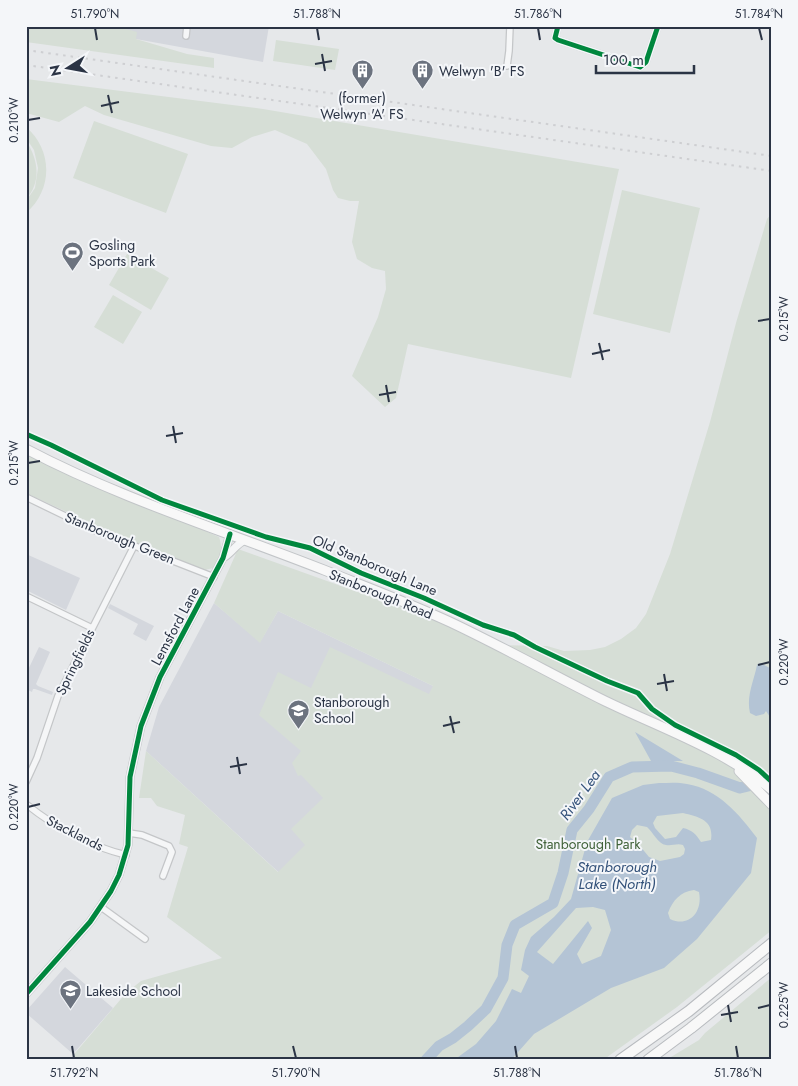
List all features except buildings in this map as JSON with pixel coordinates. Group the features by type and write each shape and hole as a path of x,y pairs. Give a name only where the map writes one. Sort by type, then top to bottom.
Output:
{"highway":[{"path":"620,1060 689,1010 772,943"},
{"path":"648,1060 698,1023 772,963"}],"main road":[{"name":"Stanborough Road","path":"26,449 111,489 325,571 449,622 603,700 726,759 750,776"},
{"path":"750,776 772,790"},
{"path":"750,776 770,803"}],"street":[{"path":"186,36 188,26"},
{"path":"507,66 510,51 510,26"},
{"path":"558,26 555,38 558,40 640,67 646,62 658,26"},
{"name":"Stanborough Green","path":"26,497 94,530 214,576"},
{"name":"Lemsford Lane","path":"26,994 62,955 101,907 116,882 126,855 129,833 130,777 141,726 160,677 224,558 230,534"},
{"name":"Lemsford Lane","path":"224,558 234,547 245,540"},
{"name":"Springfields","path":"26,782 37,758 58,696 134,546"},
{"path":"26,596 92,628"},
{"name":"Stacklands","path":"26,804 58,827 87,842 126,855"},
{"path":"129,833 142,835 169,846 172,852 163,876"},
{"path":"101,907 145,940"}],"shaded area":[{"path":"55,26 269,26 263,62"},
{"path":"26,554 80,578 66,610 26,590"},
{"name":"Stanborough School","path":"214,603 260,642 278,611 460,699 297,889 146,751 159,707"},
{"path":"110,604 154,626 146,641 133,634 138,624 108,608"},
{"path":"39,647 50,652 36,684 53,692 52,695 35,689 32,692 26,689 26,674"},
{"name":"Lakeside School","path":"65,967 113,1008 73,1054 26,1013"}],"green space":[{"path":"26,26 55,26 86,30 87,26 115,26 137,32 136,39 187,54 214,58 214,68 26,42"},
{"path":"276,40 339,49 335,70 273,61"},
{"path":"26,79 263,109 619,169 571,378 408,344 396,398 385,407 352,376 378,317 386,289 385,271 372,268 357,259 352,242 359,201 338,198 333,190 326,169 307,144 275,130 252,137 232,148 211,146 104,115 85,106 59,122 26,113"},
{"path":"94,121 188,154 166,213 73,178"},
{"path":"26,127 35,136 41,147 45,158 46,170 45,182 41,193 35,204 26,213 26,201 35,188 38,168 34,150 26,138"},
{"path":"26,141 35,162 36,178 31,192 26,199 28,168"},
{"path":"622,190 700,208 670,333 593,314"},
{"name":"Stanborough Park","path":"772,213 772,930 677,1007 603,1060 66,1060 70,1059 126,993 141,981 222,958 167,917 188,847 179,844 185,815 157,806 151,798 139,798 146,751 278,872 305,845 291,829 323,798 301,775 298,776 292,763 301,751 259,715 278,672 311,688 330,647 429,694 433,686 278,611 260,643 214,603 238,549 444,623 488,645 547,646 564,651 590,650 605,647 621,639 636,628 646,614 670,554 710,422 736,323 767,219"},
{"path":"127,254 169,278 151,310 109,285"},
{"path":"113,295 142,312 123,344 94,327"},
{"path":"26,453 219,537 221,549 213,568 205,570 136,544 26,493"},
{"path":"772,977 772,1060 666,1060 699,1040"}],"water":[{"path":"760,663 772,669 769,682 772,682 772,720 766,711 764,714 756,716 750,713 750,695 757,665"},
{"path":"635,732 683,761 651,761"},
{"name":"Stanborough Lake (North)","path":"659,783 687,784 708,791 727,804 757,838 751,873 697,939 664,968 611,988 534,1034 511,1060 454,1060 476,1044 496,1021 512,989 521,993 529,976 521,970 525,950 531,937 571,899 587,842 612,798 643,785","holes":["683,813 700,818 708,824 711,840 701,842 694,833 683,828 676,837 665,839 653,823 657,816","637,825 647,827 663,844 683,845 685,849 684,854 680,857 660,861 649,857 630,837 632,830","689,891 699,892 700,899 697,912 689,920 677,921 670,919 668,913 672,904 678,897","593,907 605,910 611,930 601,956 582,964 577,954 592,928 588,921 553,964 537,952 576,908"]}],"waterway":[{"name":"River Lea","path":"426,1060 439,1046 453,1038 486,1009 503,978 507,945 515,925 553,903 563,873 572,830 589,809 609,777 632,767 671,766 698,773 740,788 772,780"}],"railway":[{"path":"26,50 772,156"},
{"path":"26,65 772,171"}],"cycle path":[{"path":"558,26 555,38 558,40 640,67 646,62 658,26"},
{"name":"Old Stanborough Lane","path":"26,434 162,500 266,537 310,548 361,573 424,598 483,625 514,635 607,681 638,693 652,709 675,725 736,755 759,770 772,782"},
{"path":"26,994 90,922 111,891 119,875 128,845 130,777 141,726 160,677 223,558 230,534"}],"place":[{"name":"(former) Welwyn 'A' FS","path":"362,89"},
{"name":"Welwyn 'B' FS","path":"423,90"},
{"name":"Gosling Sports Park","path":"73,272"},
{"name":"Stanborough School","path":"298,729"},
{"name":"Lakeside School","path":"70,1010"}]}
